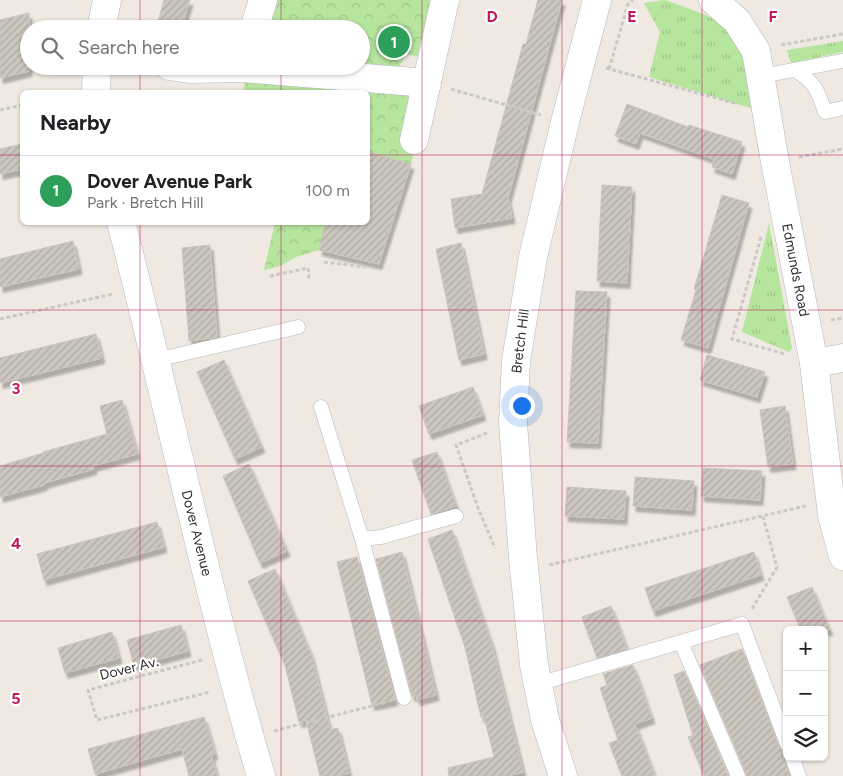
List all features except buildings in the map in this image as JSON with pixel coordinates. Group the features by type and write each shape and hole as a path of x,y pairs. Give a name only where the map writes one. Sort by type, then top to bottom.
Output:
{"street":[{"path":"103,20 107,0"},
{"path":"257,20 263,0"},
{"path":"414,140 445,0"},
{"name":"Bretch Hill","path":"563,776 545,720 534,665 524,571 513,423 516,361 533,258 565,122 597,0"},
{"name":"Edmunds Road","path":"713,0 737,22 759,64 775,162 814,363 832,515 843,556"},
{"path":"96,90 97,75"},
{"path":"341,75 427,82"},
{"name":"Dover Avenue","path":"122,225 235,685 261,776"},
{"path":"814,363 843,358"}],"lane":[{"path":"759,64 795,70 843,61"},
{"path":"795,70 811,81 819,95 825,112 843,108"},
{"path":"156,360 298,327"},
{"path":"321,408 362,539 404,698"},
{"path":"362,539 381,537 456,516"},
{"path":"538,684 742,624 783,733"},
{"path":"681,642 738,776"},
{"path":"793,761 799,776"}],"path":[{"path":"609,69 628,4 633,0"},
{"path":"759,64 843,34"},
{"path":"581,61 767,112"},
{"path":"427,82 565,122"},
{"path":"0,110 20,105"},
{"path":"775,162 843,149"},
{"path":"763,230 732,339 814,363"},
{"path":"324,262 365,267"},
{"path":"270,276 308,268 308,280"},
{"path":"0,319 138,289"},
{"path":"524,571 830,501"},
{"path":"742,624 777,567 762,516"},
{"name":"Dover Av.","path":"228,654 88,690 97,720 235,685"},
{"path":"250,738 404,698"}],"green space":[{"path":"271,0 435,0 423,58 406,54 395,74 370,68 370,20 265,20"},
{"path":"665,0 710,17 725,27 733,37 744,60 757,110 649,77 660,32 644,3"},
{"path":"843,41 843,52 791,63 787,50"},
{"path":"246,75 413,94 401,146 415,149 411,164 370,153 370,90 243,90"},
{"path":"769,223 792,348 789,352 742,332"},
{"path":"275,225 325,225 319,250 296,257 280,266 264,270"}],"place":[{"name":"Dover Avenue Park","path":"394,42"}]}
